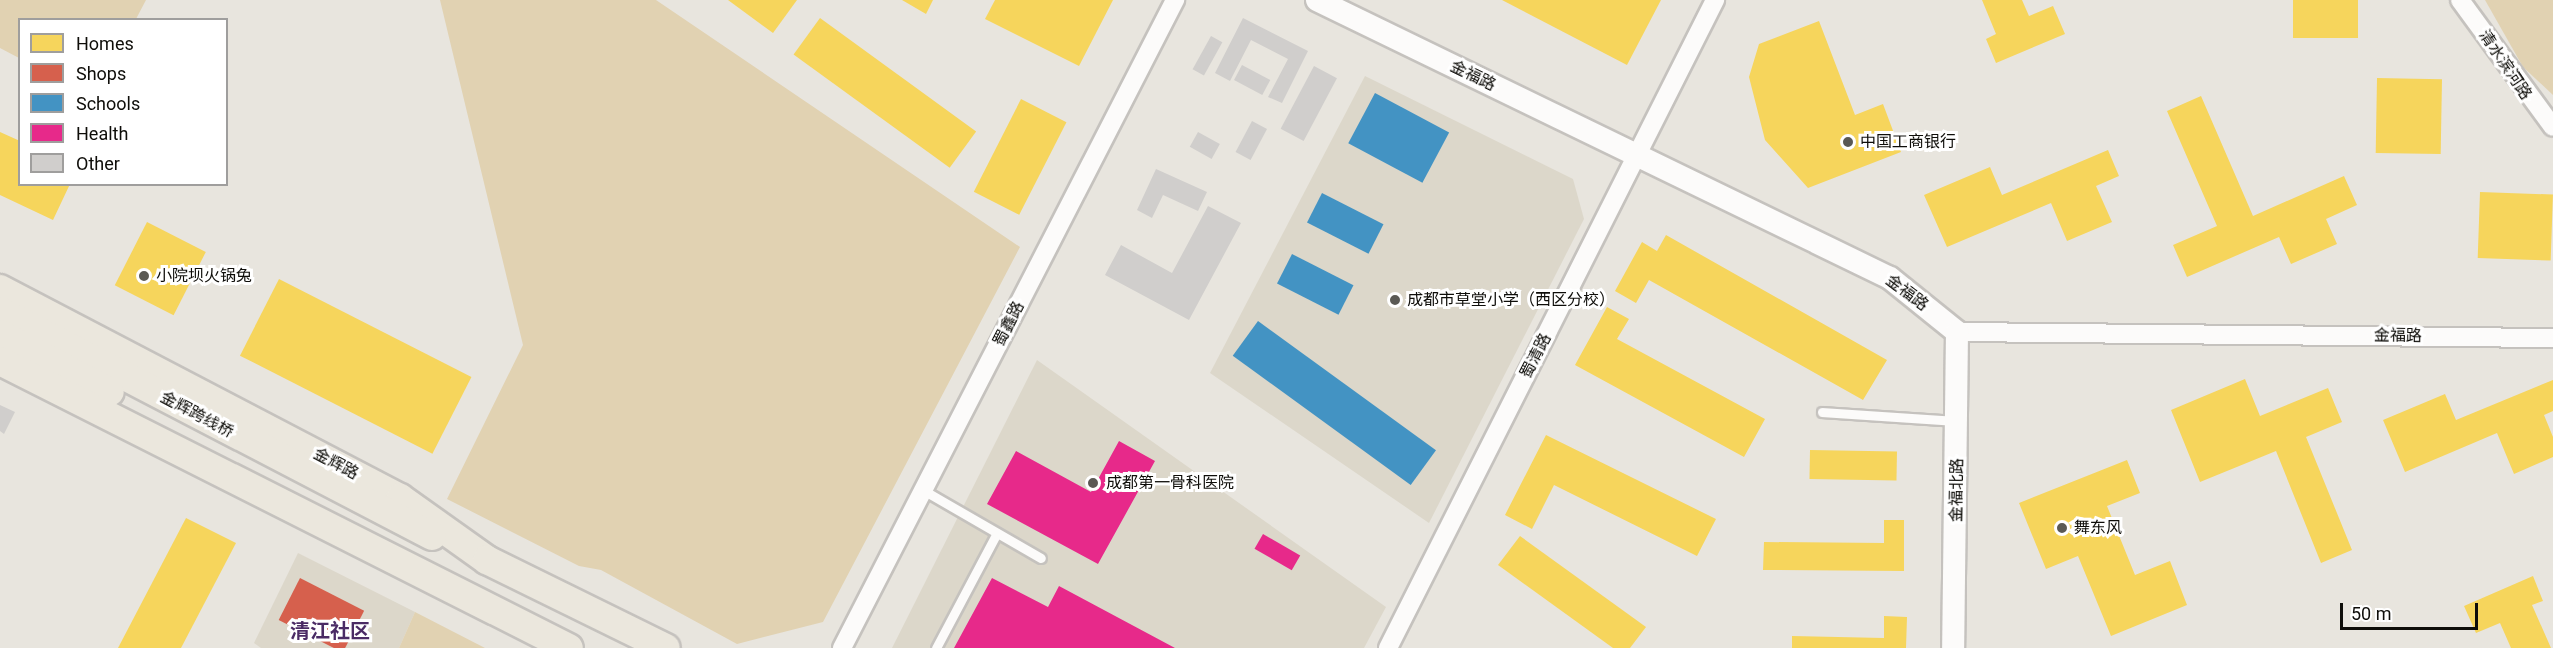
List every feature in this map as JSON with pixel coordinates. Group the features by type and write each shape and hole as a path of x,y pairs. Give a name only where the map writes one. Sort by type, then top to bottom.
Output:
{"main road":[{"name":"金辉路","path":"0,289 400,498 487,560 666,648"},
{"name":"金辉跨线桥","path":"0,311 382,523"},
{"name":"金辉跨线桥","path":"0,334 382,523"},
{"path":"0,361 358,545 459,589 569,648"},
{"path":"382,523 487,560"},
{"path":"382,523 459,589"}],"street":[{"name":"蜀鑫路","path":"842,648 1175,0"},
{"name":"金福路","path":"1317,0 1890,278 1957,332 2553,338"},
{"name":"蜀清路","path":"1388,648 1715,0"},
{"name":"清水滨河路","path":"2460,0 2553,127"},
{"name":"金福北路","path":"1953,648 1959,421 1957,332"}],"lane":[{"path":"1822,412 1959,421"},
{"path":"923,490 1041,558"},
{"path":"936,648 997,533"}],"shaded area":[{"path":"0,0 146,0 137,18 18,18 18,57 0,48"},
{"path":"440,0 656,0 1020,247 823,622 737,644 601,570 579,566 447,499 523,345"},
{"path":"2485,0 2553,0 2553,95 2523,67"},
{"name":"成都市草堂小学（西区分校）","path":"1365,76 1573,179 1584,219 1429,523 1210,373"},
{"name":"成都第一骨科医院","path":"1037,360 1386,607 1364,648 892,648"},
{"path":"298,553 415,612 399,648 261,648 254,643"},
{"path":"415,612 485,648 399,648"}],"building: Homes":[{"path":"728,0 797,0 773,33"},
{"path":"902,0 933,0 926,14"},
{"path":"995,0 1113,0 1079,66 985,19"},
{"path":"1502,0 1661,0 1627,65"},
{"path":"1982,0 2022,0 2029,16 2053,6 2065,34 1996,63 1986,39 1996,34"},
{"path":"2293,0 2358,0 2358,38 2293,38"},
{"path":"820,18 976,131 950,168 794,54"},
{"path":"1819,21 1855,115 1883,104 1901,152 1808,188 1765,140 1749,77 1759,44"},
{"path":"2377,78 2442,79 2441,154 2376,153"},
{"path":"2201,96 2253,216 2344,176 2357,205 2326,219 2337,244 2291,264 2279,237 2187,277 2173,245 2217,226 2167,111"},
{"path":"1021,99 1066,122 1019,215 974,192"},
{"path":"0,132 18,140 18,186 69,186 53,220 0,195"},
{"path":"2108,150 2119,176 2096,186 2112,222 2067,241 2051,203 1947,247 1924,195 1990,167 2002,195"},
{"path":"2480,192 2553,195 2551,261 2478,258"},
{"path":"147,222 206,252 174,315 115,285"},
{"path":"1666,235 1887,360 1863,400 1649,280 1636,303 1615,291 1642,242 1657,251"},
{"path":"279,279 471,377 432,454 240,356"},
{"path":"1607,307 1629,319 1617,339 1765,419 1744,457 1575,365"},
{"path":"2245,379 2260,416 2328,388 2342,422 2306,437 2352,550 2321,563 2276,451 2200,482 2171,410"},
{"path":"2553,380 2553,411 2544,415 2553,437 2553,457 2514,474 2497,433 2405,472 2383,420 2445,394 2456,420"},
{"path":"1546,435 1716,519 1697,556 1554,485 1532,529 1505,515"},
{"path":"1810,450 1897,452 1896,481 1809,479"},
{"path":"2127,460 2140,493 2107,506 2135,575 2170,561 2187,605 2111,636 2078,556 2046,569 2019,503"},
{"path":"186,518 236,543 181,648 118,648"},
{"path":"1884,520 1904,520 1904,571 1763,570 1764,542 1884,543"},
{"path":"1520,536 1646,627 1630,648 1613,648 1498,565"},
{"path":"2533,576 2543,601 2532,605 2551,648 2511,648 2500,623 2476,633 2464,606"},
{"path":"1884,616 1907,617 1906,648 1792,648 1792,636 1884,638"}],"building: Shops":[{"path":"300,578 364,611 345,648 334,648 279,620"}],"building: Schools":[{"path":"1375,93 1449,132 1422,183 1348,143"},
{"path":"1322,193 1383,224 1368,254 1307,222"},
{"path":"1292,254 1353,285 1338,315 1277,283"},
{"path":"1258,321 1436,450 1411,485 1233,356"}],"building: Health":[{"path":"1119,441 1155,461 1098,564 987,504 1016,451 1091,492"},
{"path":"1263,534 1300,556 1292,570 1254,549"},
{"path":"992,578 1048,607 1059,586 1175,648 954,648"}],"building: Other":[{"path":"1243,18 1308,51 1282,103 1268,97 1288,59 1251,40 1230,81 1215,73"},
{"path":"1211,36 1222,42 1204,76 1193,69"},
{"path":"1242,65 1270,80 1262,95 1234,80"},
{"path":"1314,66 1337,78 1304,141 1281,129"},
{"path":"1252,121 1267,129 1251,160 1236,152"},
{"path":"1198,132 1220,144 1212,159 1190,147"},
{"path":"1156,169 1207,192 1198,211 1163,195 1152,218 1137,210"},
{"path":"1208,206 1241,223 1189,320 1105,275 1121,245 1172,273"},
{"path":"0,405 15,412 4,434 0,431"}],"place":[{"name":"中国工商银行","path":"1848,142"},
{"name":"小院坝火锅兔","path":"144,276"},
{"name":"成都市草堂小学（西区分校）","path":"1395,300"},
{"name":"成都第一骨科医院","path":"1093,483"},
{"name":"舞东风","path":"2062,528"}],"district":[{"name":"清江社区","path":"330,631"}]}
